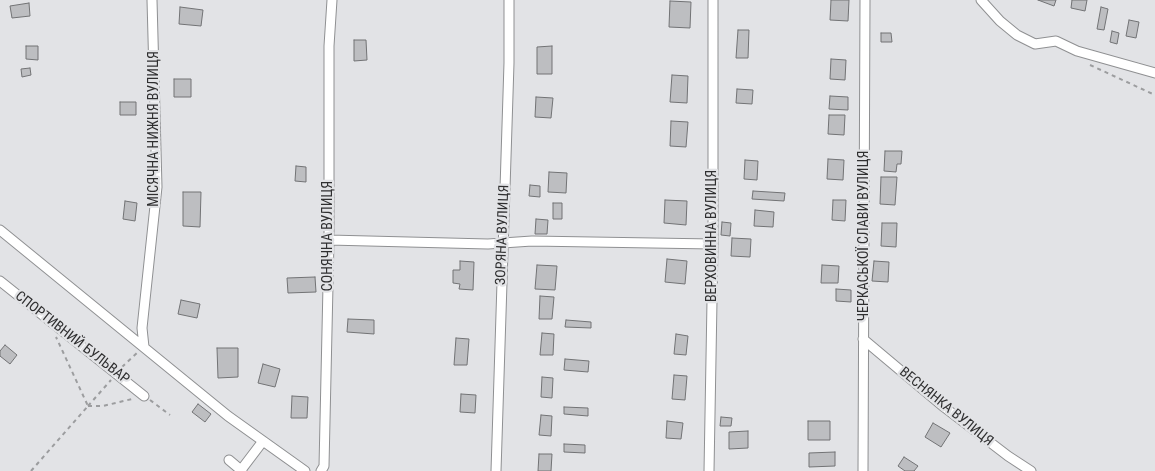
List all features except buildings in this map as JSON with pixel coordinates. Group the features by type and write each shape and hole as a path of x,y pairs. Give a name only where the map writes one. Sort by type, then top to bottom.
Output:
{"street":[{"name":"МІСЯЧНА НИЖНЯ ВУЛИЦЯ","path":"144,347 142,328 157,187 152,0"},
{"name":"СОНЯЧНА ВУЛИЦЯ","path":"321,471 324,466 329,240 329,46 332,0"},
{"name":"ЗОРЯНА ВУЛИЦЯ","path":"496,471 509,63 509,0"},
{"name":"ВЕРХОВИННА ВУЛИЦЯ","path":"708,471 713,244 713,0"},
{"name":"ЧЕРКАСЬКОЇ СЛАВИ ВУЛИЦЯ","path":"863,471 865,0"},
{"path":"981,0 1000,21 1017,34 1035,44 1056,41 1077,51 1155,73"},
{"path":"0,230 228,416 305,471"},
{"path":"329,240 713,244"},
{"name":"СПОРТИВНИЙ БУЛЬВАР","path":"0,281 144,396"},
{"name":"ВЕСНЯНКА ВУЛИЦЯ","path":"863,339 937,401 1008,456 1031,471"},
{"path":"229,460 242,470 263,441"}],"path":[{"path":"1089,64 1155,95"},
{"path":"48,320 88,406"},
{"path":"31,471 88,406 103,406 144,396 170,414"}]}
